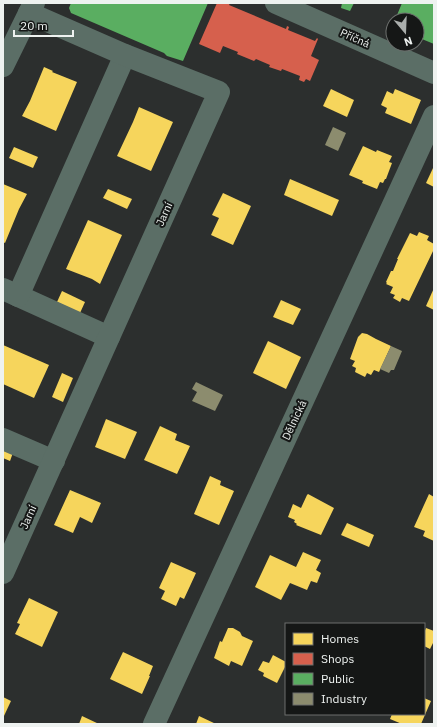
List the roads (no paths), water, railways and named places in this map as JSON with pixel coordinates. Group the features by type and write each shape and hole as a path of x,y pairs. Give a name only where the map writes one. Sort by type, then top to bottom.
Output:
{"street":[{"name":"Příčná","path":"276,3 434,73"},
{"path":"3,66 32,8 125,55 11,293 109,337"},
{"name":"Jarní","path":"3,574 219,92 125,55"},
{"name":"Dělnická","path":"154,724 434,116"},
{"path":"3,439 54,461"}]}
